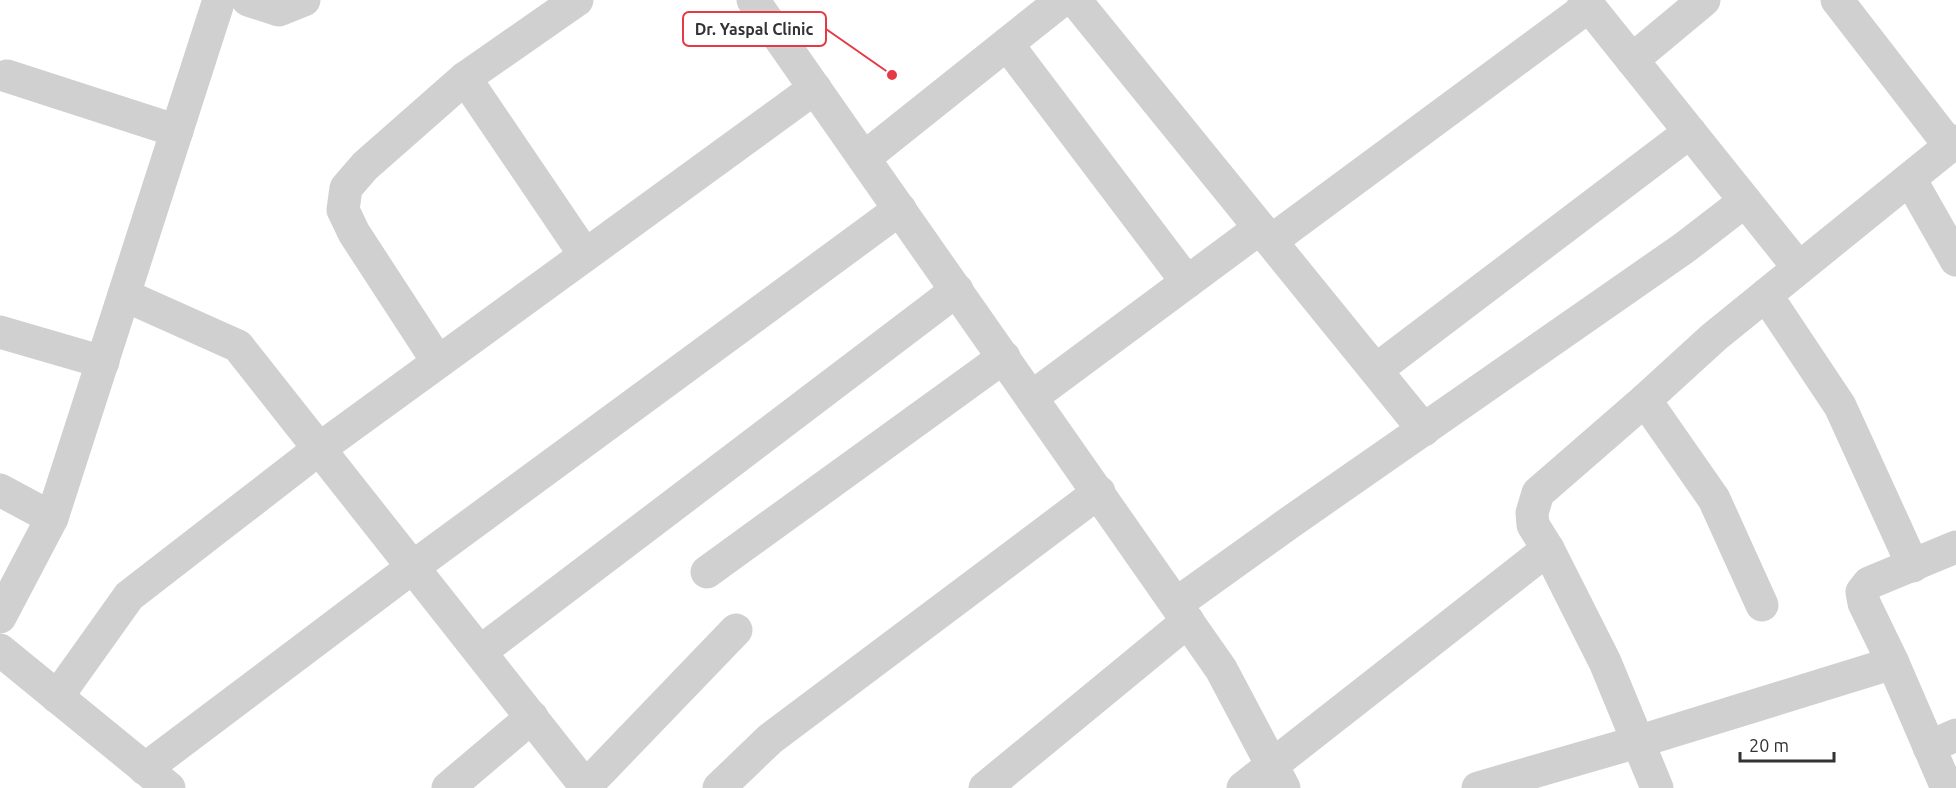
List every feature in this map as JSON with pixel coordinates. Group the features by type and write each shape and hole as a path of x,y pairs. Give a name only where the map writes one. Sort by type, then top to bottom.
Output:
{"street":[{"path":"0,617 52,518 219,0"},
{"path":"248,0 279,10 304,0"},
{"path":"438,362 354,233 343,210 346,188 365,166 465,78 577,0"},
{"path":"864,158 1062,0"},
{"path":"1075,0 1424,430"},
{"path":"1632,60 1704,0"},
{"path":"1657,788 1605,662 1548,549 1533,525 1532,513 1538,493 1714,337 1953,143 1837,0"},
{"path":"1032,397 1187,282 1265,234 1586,3 1799,267"},
{"path":"769,6 815,88 1221,669 1278,777"},
{"path":"1007,44 1187,282"},
{"path":"7,76 177,131"},
{"path":"465,78 585,255"},
{"path":"57,697 129,596 319,448 815,88"},
{"path":"1376,370 1690,132"},
{"path":"1910,179 1956,260"},
{"path":"985,788 1182,612 1279,530 1684,248 1746,201"},
{"path":"0,650 157,778 413,567 900,209"},
{"path":"480,652 957,290"},
{"path":"124,295 238,346 586,787 736,630"},
{"path":"1766,295 1840,406 1912,566"},
{"path":"0,332 103,362"},
{"path":"707,572 1004,357"},
{"path":"1645,400 1714,499 1762,605"},
{"path":"0,490 52,518"},
{"path":"719,788 770,739 1099,492"},
{"path":"1947,788 1942,741 1893,663 1864,603 1862,592 1869,583 1956,547"},
{"path":"1244,788 1278,777 1548,549"},
{"path":"1478,788 1638,742 1893,663"},
{"path":"448,788 532,717"}],"place":[{"name":"Dr. Yaspal Clinic","path":"892,75"}]}
